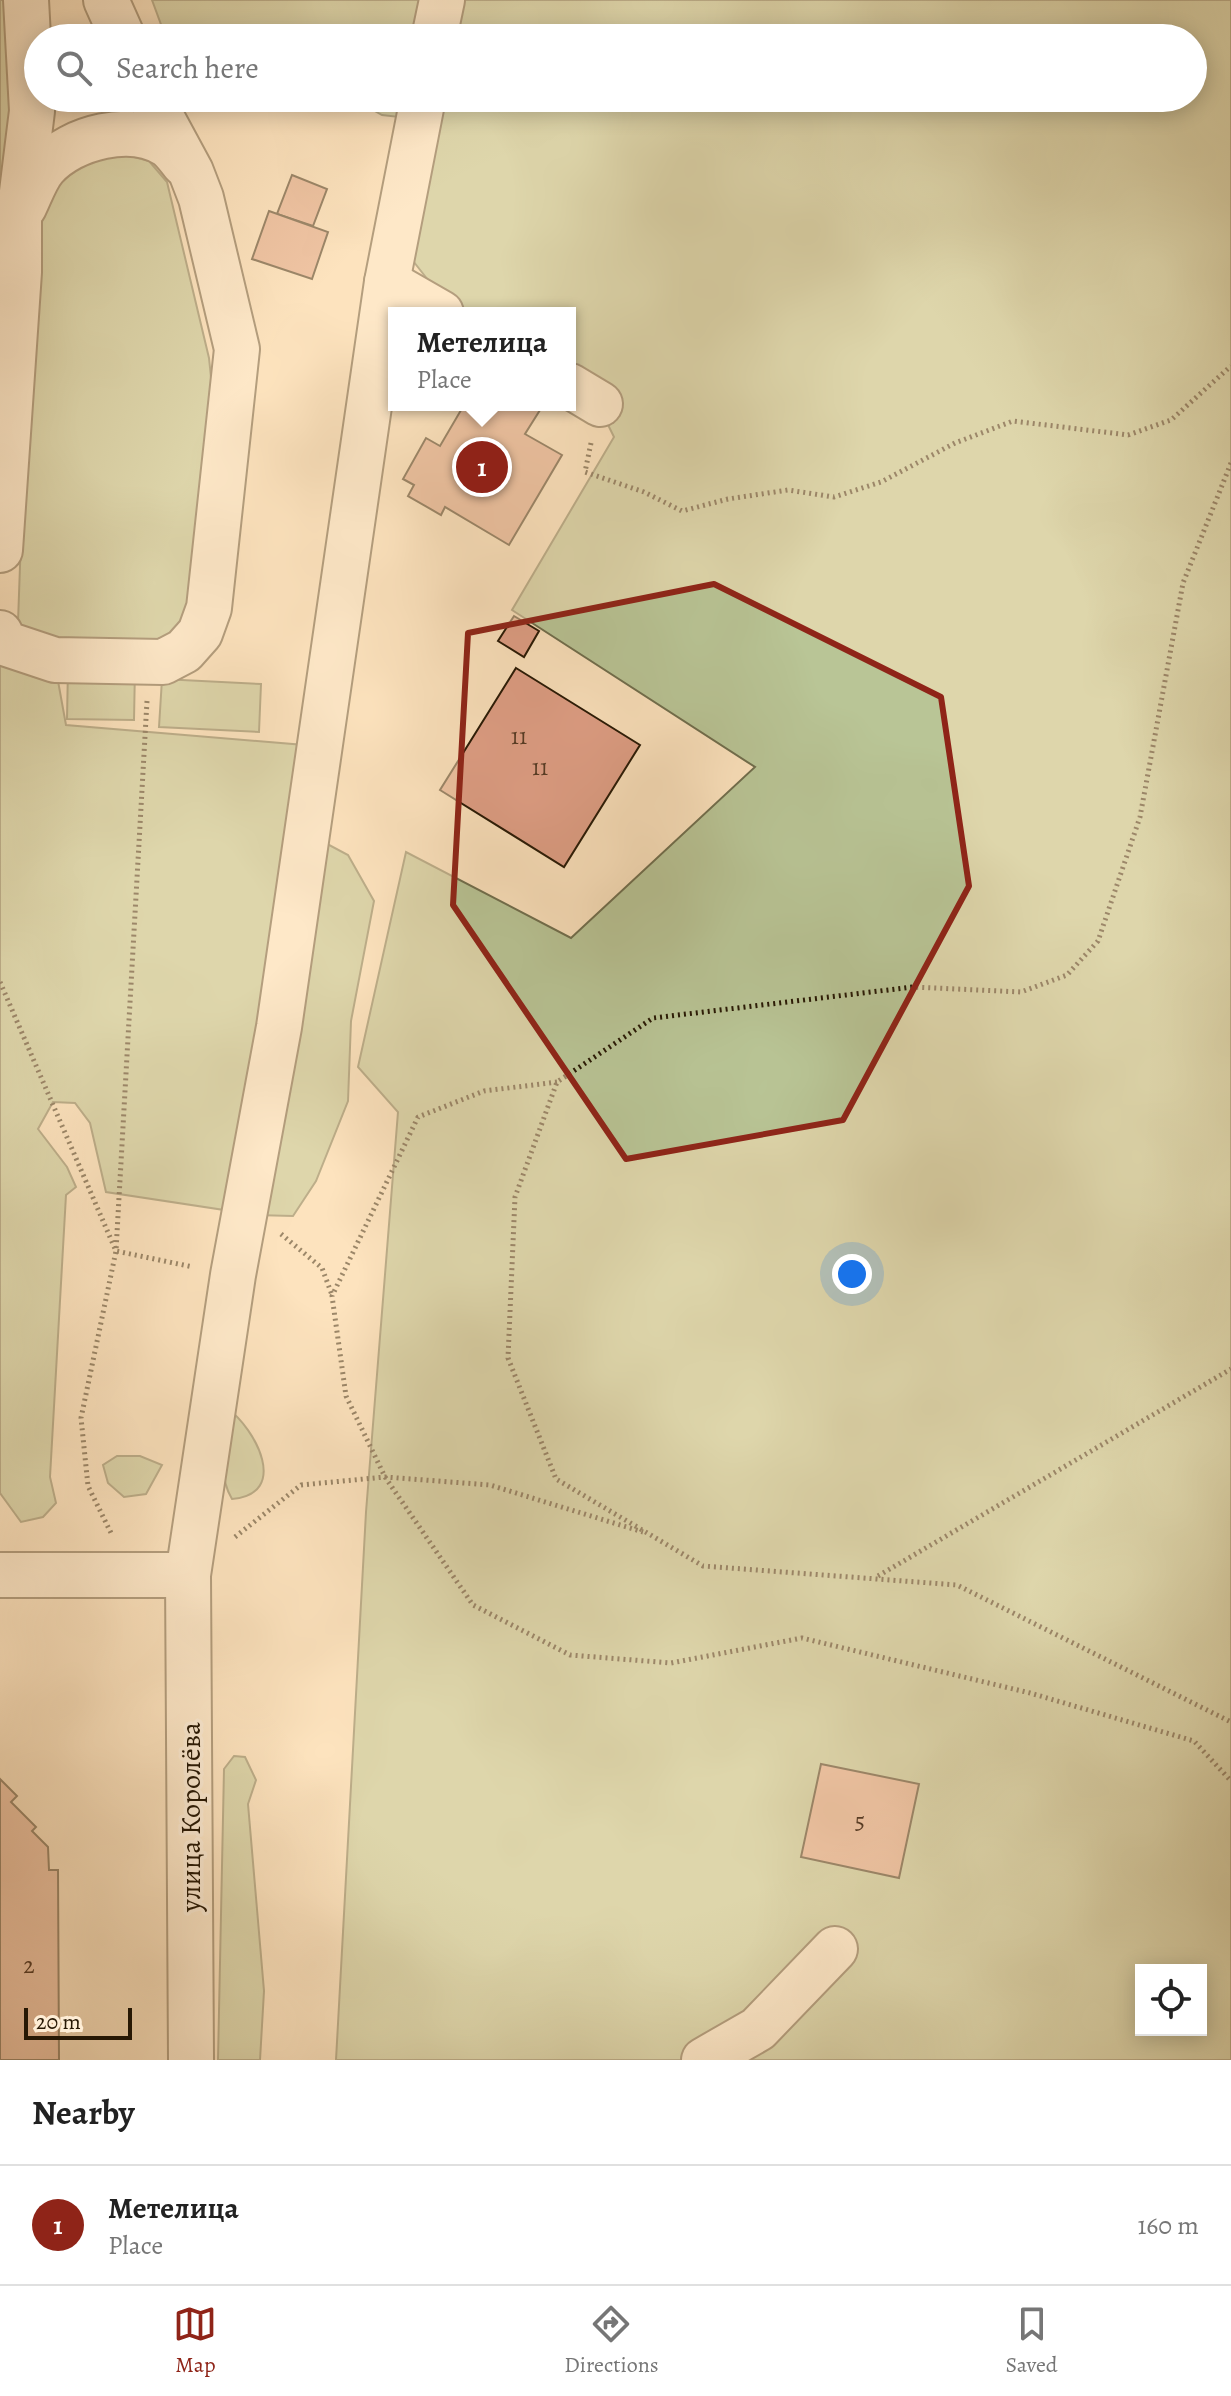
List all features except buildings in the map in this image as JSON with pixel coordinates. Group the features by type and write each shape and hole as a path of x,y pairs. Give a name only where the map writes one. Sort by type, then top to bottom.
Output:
{"street":[{"path":"26,0 27,24"},
{"path":"106,0 117,24"},
{"path":"437,24 442,0"},
{"path":"0,550 19,272 19,216 32,112"},
{"path":"0,633 4,643 55,660 163,662 184,651 200,633 209,608 236,372 232,319 191,172 159,112"},
{"name":"улица Королёва","path":"191,2060 188,1575 233,1275 279,1027 387,282 420,112"},
{"path":"19,216 44,168 77,146 106,136 136,133 167,145 191,172"},
{"path":"387,282 431,307"},
{"path":"0,1575 188,1575"},
{"path":"704,2060 758,2029 835,1949"}],"path":[{"path":"585,395 585,472 644,492 682,511 728,499 788,490 834,497 881,482 955,443 1013,421 1128,435 1171,420 1231,366"},
{"path":"332,1296 418,1117 484,1091 557,1082 653,1018 913,987 1021,992 1067,975 1098,941 1140,817 1183,583 1231,463"},
{"path":"130,1574 88,1486 81,1418 116,1251 150,662"},
{"path":"0,982 116,1251"},
{"path":"557,1082 515,1197 508,1358 556,1479 703,1566 957,1585 1231,1722"},
{"path":"243,1223 286,1236 322,1268 332,1296 346,1396 385,1477 473,1605 570,1655 671,1663 802,1638 1030,1693 1194,1741 1231,1781"},
{"path":"116,1251 233,1275"},
{"path":"877,1577 1231,1369"},
{"path":"188,1575 301,1485 385,1477 490,1485 652,1535"}],"highlighted area":[{"path":"714,584 941,697 969,886 843,1120 626,1159 453,905 468,633"}],"green space":[{"path":"0,0 10,0 24,112 0,298"},
{"path":"152,0 425,0 420,24 161,24"},
{"path":"450,0 1231,0 1231,2060 336,2060 366,1512 398,1112 358,1067 406,852 571,938 755,767 512,610 614,437 588,384 576,377 576,307 449,307 410,257 427,112 1207,112 1207,24 445,24"},
{"path":"377,112 400,112 399,117"},
{"path":"119,153 149,161 167,182 209,358 213,397 189,608 181,627 164,640 32,637 21,632 18,622 32,230 45,199 63,177 87,162"},
{"path":"0,646 56,670 66,725 304,745 231,1211 106,1192 90,1123 75,1103 53,1102 38,1129 67,1167 76,1187 66,1195 50,1477 56,1503 43,1517 21,1522 0,1493"},
{"path":"68,667 135,668 134,720 67,719"},
{"path":"162,679 261,684 259,732 159,727"},
{"path":"316,838 348,855 374,901 351,1021 348,1101 316,1181 293,1216 252,1215"},
{"path":"227,1408 248,1430 257,1445 264,1474 260,1486 250,1495 232,1499 223,1467"},
{"path":"117,1456 140,1456 162,1465 146,1494 124,1497 108,1483 103,1465"},
{"path":"234,1756 245,1757 256,1780 248,1804 264,1991 260,2060 218,2060 224,1769"}],"place":[{"name":"Метелица","path":"482,467"}]}
